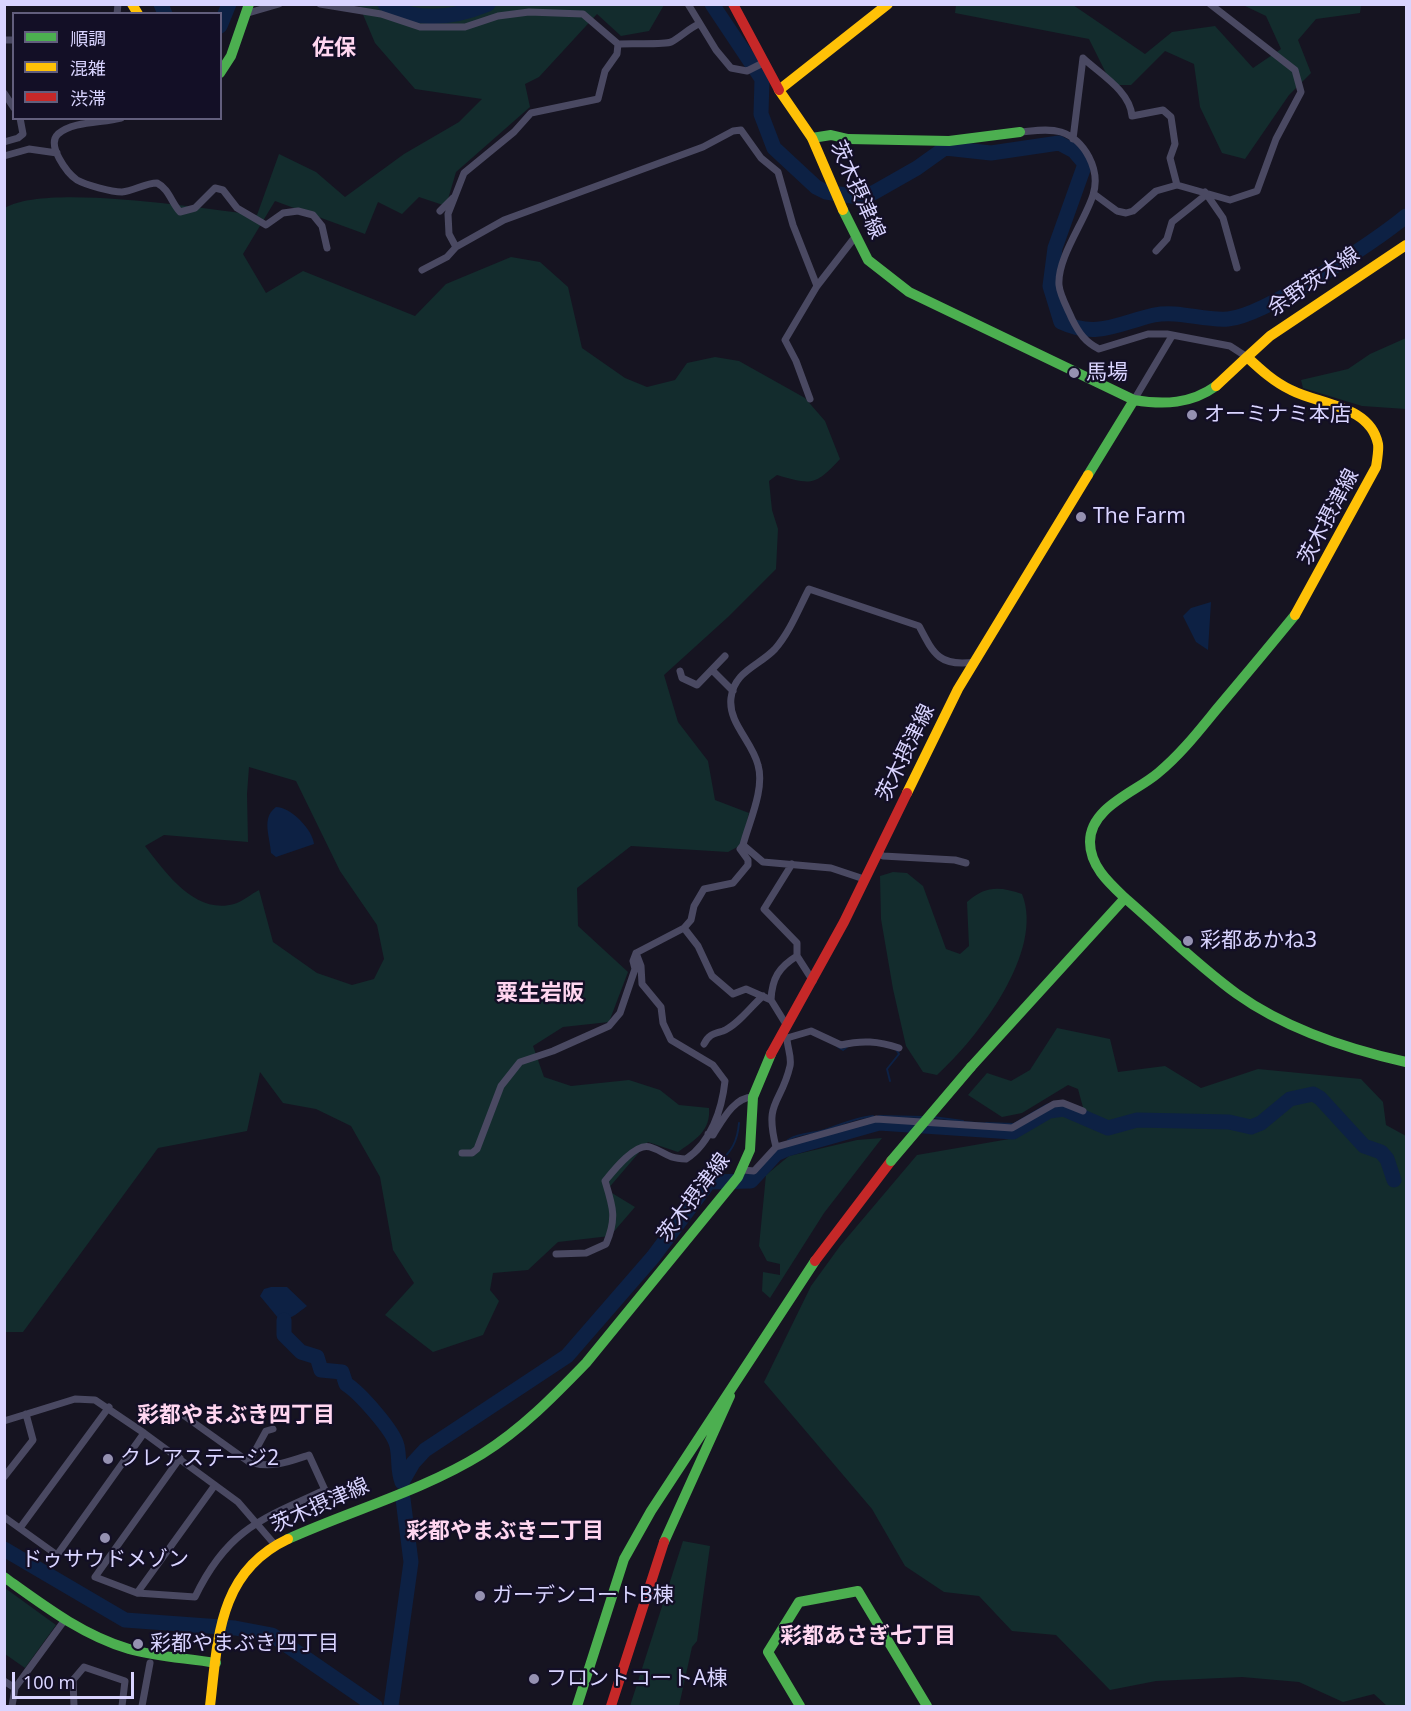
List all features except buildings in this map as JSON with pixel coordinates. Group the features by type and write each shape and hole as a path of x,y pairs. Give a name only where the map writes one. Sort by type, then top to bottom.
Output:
{"main road":[{"path":"733,4 779,90 888,4"},
{"path":"222,70 231,56 249,9"},
{"name":"茨木摂津線","path":"779,90 812,138 855,237 868,260 909,292 1134,400 1157,405 1176,404 1199,397 1223,383 1247,357 1269,377 1292,391 1354,413 1367,423 1378,444 1376,467 1300,610 1174,760 1148,782 1111,806 1096,821 1090,842 1095,863 1105,879 1236,993 1291,1026 1407,1062"},
{"path":"812,138 831,135 848,139 949,141 1020,132"},
{"name":"余野茨木線","path":"1247,357 1270,336 1407,245"},
{"name":"茨木摂津線","path":"210,1707 225,1611 232,1592 247,1568 276,1546 465,1463 506,1436 565,1385 586,1363 738,1177 751,1144 753,1097 879,853 958,689 1134,400"},
{"path":"577,1707 624,1559 657,1501 818,1256 891,1161 971,1067 1125,898"},
{"path":"611,1707 650,1578 687,1488 736,1382"},
{"path":"4,1577 64,1621 98,1638 130,1650 216,1663"},
{"path":"616,1707 650,1578"},
{"path":"800,1707 768,1652 799,1602 858,1591 927,1707"},
{"path":"572,1707 584,1686"}],"street":[{"path":"249,9 279,4"},
{"path":"320,4 381,14 420,27 465,27 498,16 529,12 583,14 618,44 651,42 657,45 664,44 699,24"},
{"path":"688,4 716,50 731,68 747,71 765,62"},
{"path":"1094,194 1117,211 1126,213 1133,211 1156,191 1177,185 1230,200 1257,191 1276,138 1302,92 1295,70 1210,4"},
{"path":"456,247 449,234 448,214 464,173 514,132 531,113 598,99 605,71 617,54 618,44"},
{"path":"1073,139 1083,58 1131,105 1132,116 1162,110 1171,117 1175,144 1170,158 1177,185"},
{"path":"4,142 23,134 20,120"},
{"path":"110,120 68,128 60,132 53,143 71,175 80,182 121,192 157,183 164,187 172,204 180,212 195,208 215,188 223,190 237,208 266,225 283,213 298,211 314,215 322,226 327,248"},
{"path":"422,270 447,257 456,247 504,220 703,147 733,131 741,130 761,158 778,172 793,225 817,286"},
{"path":"1020,132 1040,130 1061,132 1073,139 1089,155 1094,194 1066,258 1059,284 1079,333 1099,349 1148,334 1230,346 1247,357"},
{"path":"4,156 28,149 57,153"},
{"path":"1156,251 1167,239 1172,222 1206,193"},
{"path":"1206,193 1223,218 1237,268"},
{"path":"440,211 454,197"},
{"path":"810,399 796,361 785,340 817,286 855,237"},
{"path":"1134,400 1172,336"},
{"path":"462,1153 472,1153 477,1149 501,1086 520,1062 553,1051 609,1026 620,1013 635,969 633,961 636,953 684,928 704,889 733,883 748,865 748,860 740,849 758,787 759,767 751,745 733,718 731,698 737,678 775,649 809,589 919,626 930,647 944,662 957,665 975,662"},
{"path":"680,671 682,678 697,685 725,657"},
{"path":"713,671 733,691"},
{"path":"743,845 763,862 831,868 864,879"},
{"path":"879,853 884,856 955,860 966,863"},
{"path":"792,864 764,909 796,943 797,956 813,981"},
{"path":"684,928 698,946 712,976 734,994 746,989 771,1000"},
{"path":"556,1254 586,1253 606,1244 614,1226 613,1206 605,1181 618,1165 641,1146 650,1146 669,1158 686,1159 708,1134 719,1113 725,1082 713,1065 671,1040 663,1023 661,1007 642,984 641,966 636,953"},
{"path":"776,1147 770,1119 790,1064 786,1037 771,1000 772,987 778,971 797,956"},
{"path":"704,1044 713,1033 725,1029 750,1011 763,996"},
{"path":"786,1037 812,1031 842,1046 854,1041 877,1041 899,1048"},
{"path":"708,1134 713,1135 728,1112 742,1101 753,1097"},
{"path":"738,1177 754,1171 776,1147 876,1119 1012,1128 1054,1104 1063,1103 1083,1111"},
{"path":"4,1422 75,1399 95,1400 109,1407 238,1502 276,1546"},
{"path":"20,1528 109,1407"},
{"path":"172,1407 249,1462 262,1466 276,1466 309,1455 325,1490 255,1522 221,1551 208,1569 195,1597 137,1593 95,1577 180,1458"},
{"path":"4,1477 33,1440 26,1414"},
{"path":"249,1462 266,1431 273,1429"},
{"path":"4,1517 57,1555 144,1433"},
{"path":"137,1593 215,1485"},
{"path":"12,1707 15,1688 64,1621"},
{"path":"142,1707 150,1663"},
{"path":"74,1707 73,1680 84,1667 125,1681 122,1707"},
{"path":"4,1681 15,1688"}],"green space":[{"path":"359,5 664,5 649,31 621,36 597,14 539,77 525,84 530,107 456,172 446,206 419,197 402,214 378,202 365,234 275,201 243,254 266,293 303,271 415,316 446,284 511,257 540,262 568,287 582,348 625,378 647,387 675,380 687,363 715,357 739,361 805,398 825,421 840,459 825,474 812,481 798,481 777,475 769,481 772,510 778,529 776,569 728,617 664,675 678,722 708,761 715,800 749,813 741,845 728,852 631,846 577,888 578,926 628,972 609,1022 563,1027 533,1046 544,1077 571,1086 629,1080 660,1090 679,1105 709,1108 707,1123 701,1134 678,1152 648,1142 607,1190 635,1207 610,1236 558,1242 528,1270 493,1273 490,1290 499,1301 483,1335 433,1352 385,1315 414,1283 393,1250 380,1177 351,1126 316,1109 283,1103 260,1072 247,1131 158,1148 23,1332 5,1332 5,208 26,201 89,198 257,215 279,154 316,172 345,197 404,154 459,122 482,99 415,89 375,43","holes":["249,767 296,781 340,871 377,925 384,959 374,979 352,985 317,973 273,942 259,890 234,904 220,906 206,903 182,889 145,846 164,835 248,842"]},
{"path":"956,5 1073,5 1145,54 1172,32 1215,26 1253,68 1281,49 1266,16 1243,5 1361,5 1360,13 1316,19 1298,40 1311,73 1289,95 1245,159 1222,153 1200,107 1194,64 1165,51 1131,85 1112,85 1089,39 955,13"},
{"path":"1406,338 1406,409 1362,406 1303,388 1301,380 1348,369 1370,354"},
{"path":"893,872 907,873 923,886 946,949 960,954 969,946 967,902 980,893 999,889 1022,894 1027,917 1024,941 1016,967 1004,992 971,1039 937,1075 923,1072 906,1046 893,989 881,919 880,876"},
{"path":"1057,1028 1110,1039 1118,1072 1165,1066 1201,1088 1258,1069 1361,1079 1383,1102 1386,1125 1406,1136 1406,1706 1387,1706 1374,1694 1343,1702 1299,1682 1242,1677 1156,1681 1110,1690 1056,1635 1012,1631 979,1596 944,1592 905,1566 872,1509 764,1382 811,1286 840,1246 917,1155 1015,1138 1049,1115 1084,1111 1078,1089 1068,1085 1022,1113 1002,1117 968,1095 987,1073 1011,1081 1030,1070"},
{"path":"882,1138 824,1213 770,1298 762,1291 763,1272 780,1275 780,1264 767,1261 759,1246 766,1175 789,1156 857,1140"},
{"path":"683,1541 710,1546 697,1641 692,1647 679,1706 630,1706"},
{"path":"5,1588 56,1625 25,1668 5,1654"}],"water":[{"path":"1211,602 1208,650 1196,642 1183,616 1191,608"},
{"path":"276,807 288,811 300,820 310,832 314,844 276,857 271,853 268,822 271,811"},
{"path":"287,1287 307,1306 291,1317 279,1319 260,1296 264,1289"}],"waterway":[{"path":"161,4 164,12"},
{"path":"222,21 229,4"},
{"path":"385,4 410,14 423,16 462,13 488,4"},
{"path":"712,4 762,79 761,114 774,148 816,187 826,192 852,196 873,193 917,168 945,148 991,153 1059,143 1074,151 1085,164 1055,248 1050,286 1061,322 1074,327 1108,328 1163,314 1209,319 1228,319 1245,315 1320,276 1406,216"},
{"path":"838,1047 843,1050 848,1046"},
{"path":"890,1081 887,1069 899,1054 897,1051"},
{"path":"402,1482 413,1463 425,1450 567,1356 653,1257 709,1182 751,1181 776,1154 787,1149 879,1123 1013,1132 1049,1111 1064,1109 1108,1128 1137,1120 1229,1122 1251,1127 1261,1123 1290,1099 1313,1094 1320,1098 1364,1146 1381,1152 1387,1159 1394,1180"},
{"path":"788,1140 873,1116"},
{"path":"879,1116 924,1117"},
{"path":"933,1117 963,1121"},
{"path":"709,1182 712,1173 734,1144 739,1123"},
{"path":"986,1123 1013,1124"},
{"path":"284,1320 284,1335 301,1352 317,1357 321,1370 342,1372 346,1384 367,1403 390,1431 397,1446 402,1482"},
{"path":"391,1706 411,1562 403,1499"},
{"path":"4,1549 125,1620 235,1628 272,1635 375,1706"}],"traffic: fast":[{"path":"222,70 231,56 249,4"},
{"path":"812,138 831,135 848,139 949,141 1020,132"},
{"path":"843,210 868,260 909,292 1134,400 1177,402 1207,392 1216,386"},
{"path":"1088,475 1134,400"},
{"path":"971,1067 1125,898 1102,873 1093,859 1090,842 1092,830 1098,819 1116,802 1158,773 1181,751 1295,615"},
{"path":"1125,898 1208,971 1237,994 1276,1018 1340,1044 1406,1062"},
{"path":"288,1539 411,1490 459,1467 511,1434 562,1388 586,1363 738,1177 750,1150 753,1097 771,1054"},
{"path":"891,1161 971,1067"},
{"path":"577,1706 624,1559 651,1511 815,1261"},
{"path":"664,1542 730,1396"},
{"path":"4,1577 64,1618 112,1643 150,1654 216,1663"},
{"path":"800,1706 768,1652 799,1602 858,1591 927,1706"}],"traffic: slow":[{"path":"132,4 137,12"},
{"path":"843,210 812,138 779,90 888,4"},
{"path":"1247,357 1270,336 1406,245"},
{"path":"1216,386 1247,357 1285,387 1355,414 1373,431 1378,444 1376,467 1295,615"},
{"path":"907,793 958,689 1088,475"},
{"path":"210,1706 220,1632 235,1589 247,1570 265,1553 288,1539"}],"traffic: jam":[{"path":"733,4 779,90"},
{"path":"771,1054 844,922 907,793"},
{"path":"815,1261 891,1161"},
{"path":"611,1706 664,1542"}],"place":[{"name":"馬場","path":"1074,373"},
{"name":"オーミナミ本店","path":"1192,415"},
{"name":"The Farm","path":"1081,517"},
{"name":"彩都あかね3","path":"1188,941"},
{"name":"クレアステージ2","path":"108,1459"},
{"name":"ドゥサウドメゾン","path":"105,1538"},
{"name":"ガーデンコートB棟","path":"480,1596"},
{"name":"彩都やまぶき四丁目","path":"138,1644"},
{"name":"フロントコートA棟","path":"534,1679"}],"district":[{"name":"佐保","path":"334,49"},
{"name":"粟生岩阪","path":"540,994"},
{"name":"彩都やまぶき四丁目","path":"236,1416"},
{"name":"彩都やまぶき二丁目","path":"505,1532"},
{"name":"彩都あさぎ七丁目","path":"868,1637"}]}
